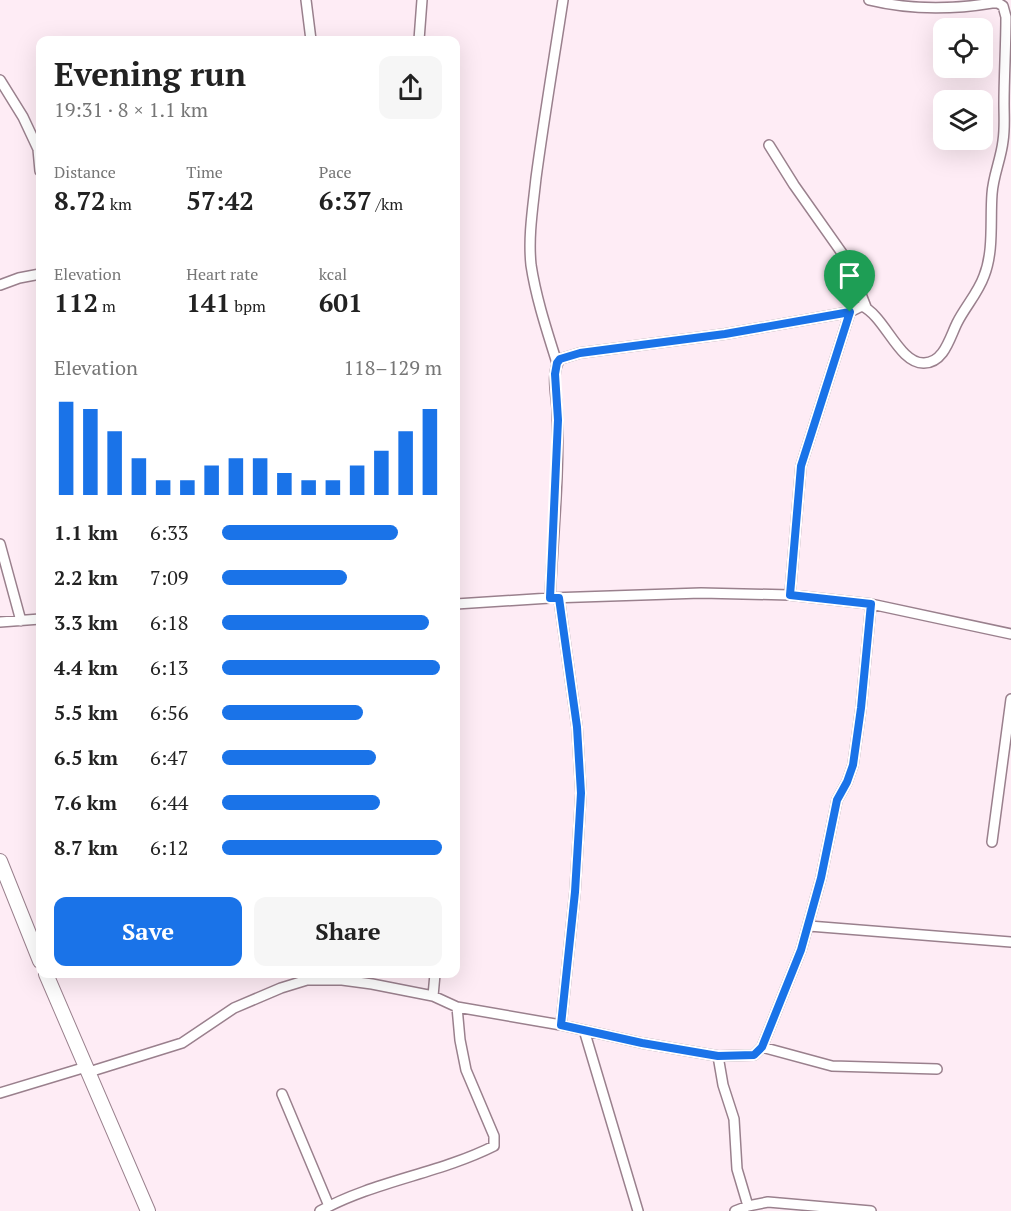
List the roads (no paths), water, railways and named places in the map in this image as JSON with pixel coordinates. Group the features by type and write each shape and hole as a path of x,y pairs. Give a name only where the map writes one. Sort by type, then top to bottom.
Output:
{"street":[{"path":"306,0 310,36"},
{"path":"419,36 422,0"},
{"path":"561,1025 575,892 581,793 577,727 555,598 558,420 555,384 557,363 534,281 530,250 542,129 549,98 563,0"},
{"path":"769,145 849,263 866,307 911,358 918,363 930,363 947,347 957,323 980,287 987,267 992,193 1005,126 1006,18 1002,2 945,9 912,8 869,0"},
{"path":"0,80 23,117 36,145"},
{"path":"0,285 36,275"},
{"path":"557,363 560,359 580,353 725,334 850,312 862,306 866,307"},
{"path":"790,595 801,466 850,312"},
{"path":"0,544 21,621"},
{"path":"460,604 701,593 790,595 871,604 1011,634"},
{"path":"319,978 433,996 457,1007 561,1025 642,1043 718,1056 754,1055 762,1047 801,950 809,926 837,800 853,765 871,604"},
{"path":"0,622 36,619"},
{"path":"992,842 1011,699"},
{"path":"0,861 36,951"},
{"path":"809,926 1011,942"},
{"path":"48,978 148,1211"},
{"path":"0,1093 182,1043 234,1008 305,978"},
{"path":"433,996 435,978"},
{"path":"320,1211 378,1187 474,1155 494,1146 494,1136 466,1070 457,1007"},
{"path":"584,1030 638,1211"},
{"path":"762,1047 832,1066 937,1069"},
{"path":"718,1056 723,1085 734,1119 737,1169 748,1206"},
{"path":"282,1094 329,1206"},
{"path":"735,1211 768,1202 871,1211"}]}
